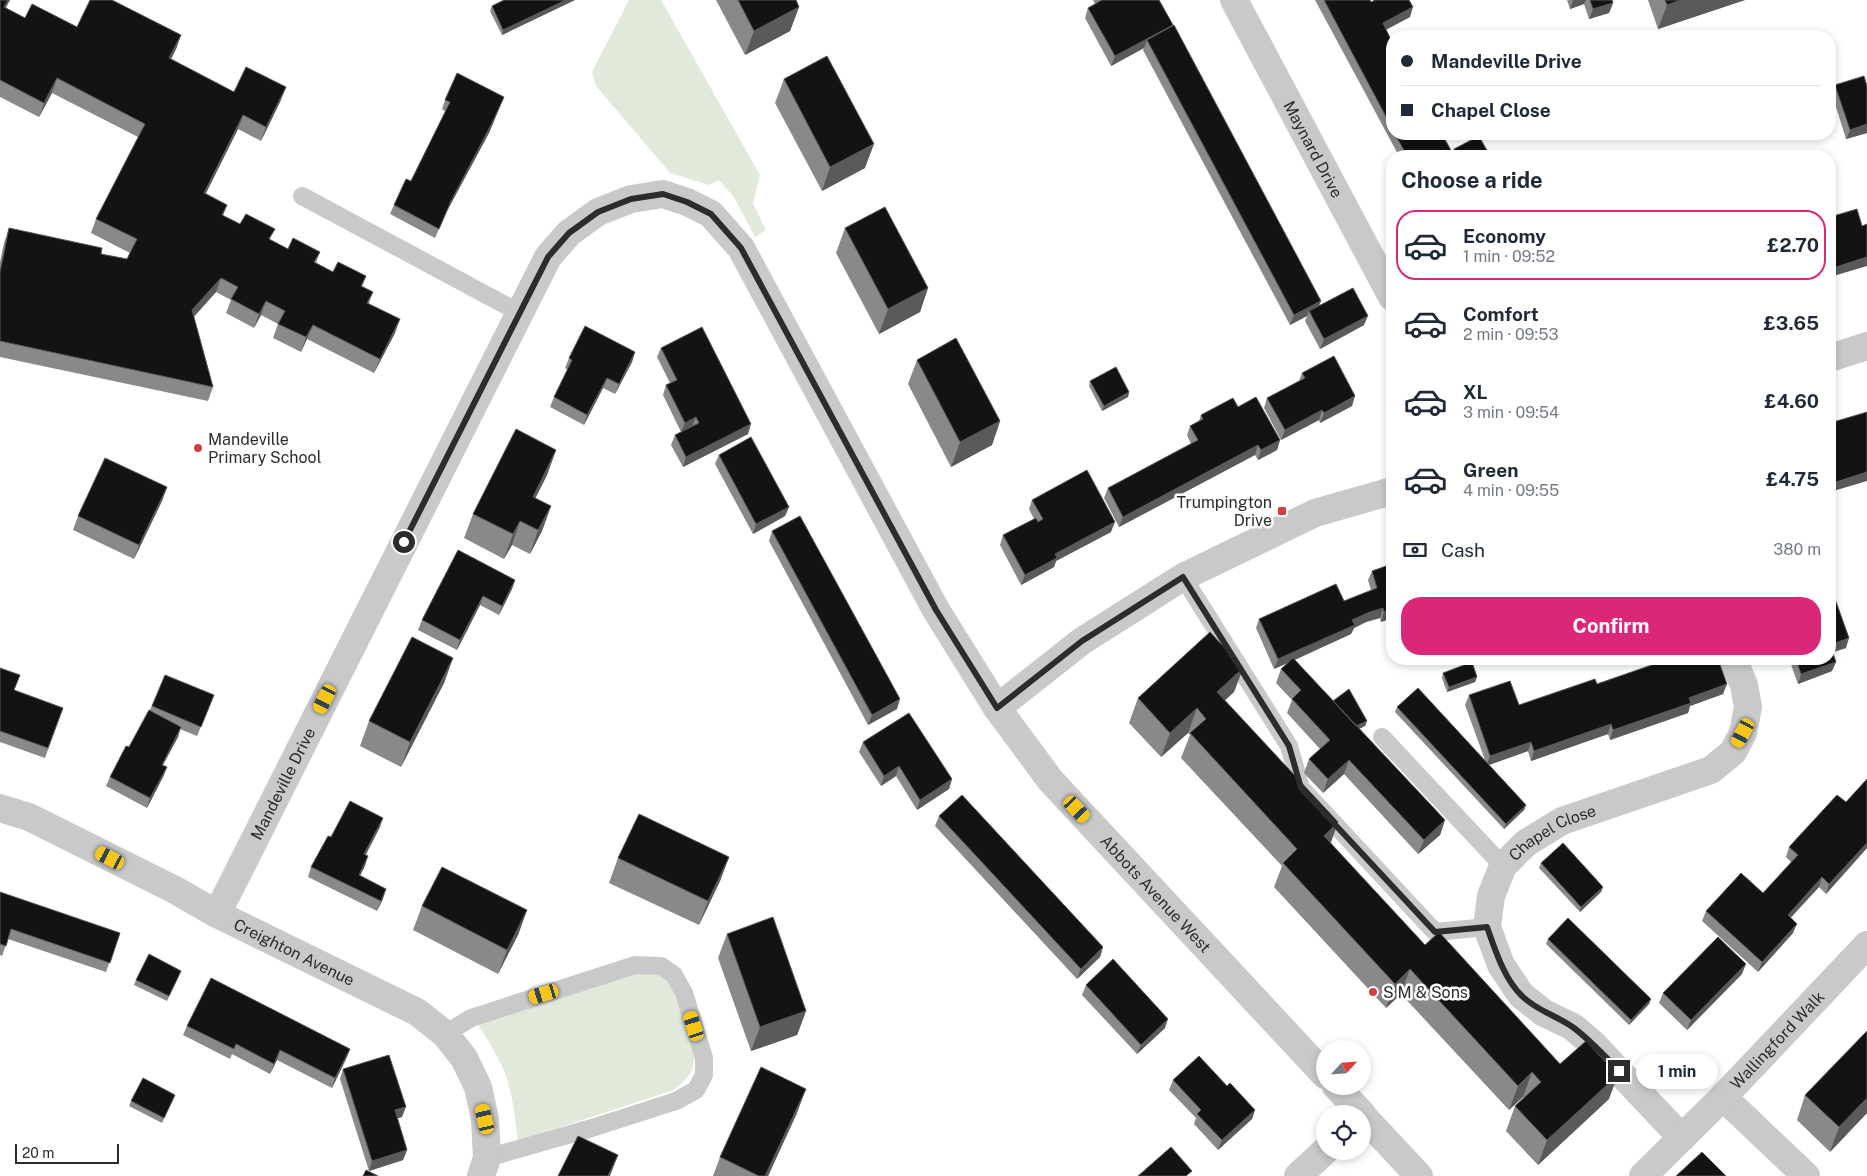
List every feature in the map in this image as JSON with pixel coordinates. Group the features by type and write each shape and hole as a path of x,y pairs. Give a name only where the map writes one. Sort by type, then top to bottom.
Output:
{"street":[{"name":"Maynard Drive","path":"1234,0 1386,286"},
{"name":"Mandeville Drive","path":"217,914 548,257 569,233 598,212 631,199 663,194 687,202 711,214"},
{"name":"Abbots Avenue West","path":"711,214 741,248 936,610 997,708 1051,781 1316,1064"},
{"path":"1836,356 1867,346"},
{"path":"997,708 1082,641 1183,577 1315,513 1386,493"},
{"name":"Chapel Close","path":"1682,1138 1594,1045 1573,1027 1544,1013 1521,995 1501,965 1487,927 1491,896 1503,866 1526,843 1562,821 1711,770 1733,752 1743,733 1748,707 1744,685 1736,665"},
{"name":"Creighton Avenue","path":"0,808 30,818 175,890 217,914 416,1012 444,1034 464,1058 478,1088 485,1119 484,1167"},
{"name":"Wallingford Walk","path":"1643,1176 1723,1097 1867,945"},
{"path":"1344,1095 1354,1105"},
{"path":"1723,1097 1806,1176"},
{"path":"1371,1124 1418,1176"},
{"path":"1298,1176 1316,1159"}],"lane":[{"path":"302,196 520,313"},
{"path":"1183,577 1289,746 1301,788 1435,932 1487,927"},
{"path":"1382,737 1503,866"},
{"path":"444,1034 471,1018 635,965 661,966 674,975 684,993 704,1058 704,1075 696,1090 676,1101 592,1128 484,1167"}],"shaded area":[{"path":"629,0 661,0 760,175 753,204 766,230 755,237 734,197 719,180 709,185 670,173 596,86 592,72"},
{"path":"630,972 653,973 662,977 671,986 693,1045 694,1061 690,1074 674,1090 518,1141 507,1079 492,1047 477,1023"}],"building":[{"path":"0,0 8,0 4,7 25,18 32,4 77,27 90,0 112,0 181,35 169,58 234,92 246,67 286,87 266,127 243,115 204,193 227,205 222,215 240,224 246,214 275,229 269,239 288,249 293,238 320,252 314,262 333,272 338,262 366,276 361,286 373,292 367,303 400,319 380,359 313,325 306,337 278,324 285,311 266,301 259,314 231,299 238,287 221,278 192,310 213,387 0,341 0,272 9,228 102,248 101,254 127,259 137,239 96,219 145,124 57,78 44,103 0,80"},
{"path":"504,0 566,0 503,30 492,6"},
{"path":"738,0 796,0 799,7 754,31"},
{"path":"1102,0 1159,0 1173,25 1115,56 1088,8"},
{"path":"1324,0 1370,0 1371,2 1375,0 1409,0 1413,7 1383,23 1386,30 1386,117"},
{"path":"1590,0 1612,0 1613,3 1593,9"},
{"path":"1665,0 1681,0 1667,5"},
{"path":"1174,25 1321,301 1294,315 1147,40"},
{"path":"827,56 874,144 830,167 784,79"},
{"path":"457,73 504,97 451,201 439,229 394,205 406,179 411,181 450,102 445,100"},
{"path":"1864,76 1867,86 1867,124 1850,130 1836,85"},
{"path":"1398,140 1445,140 1451,150 1404,150"},
{"path":"1471,140 1481,140 1487,150 1455,150"},
{"path":"885,207 928,288 888,309 845,228"},
{"path":"1857,209 1862,226 1867,224 1867,257 1836,267 1836,215"},
{"path":"1353,288 1368,316 1324,339 1309,311"},
{"path":"585,326 635,352 619,384 607,378 587,415 554,397 572,360 569,358"},
{"path":"702,327 751,424 686,457 675,435 699,423 696,417 685,423 666,385 677,380 661,348"},
{"path":"956,338 1000,421 960,442 917,360"},
{"path":"1334,356 1355,396 1324,413 1322,410 1285,430 1267,398 1305,378 1302,373"},
{"path":"1116,367 1129,392 1104,406 1090,381"},
{"path":"1256,397 1280,440 1261,450 1258,445 1123,517 1108,488 1198,440 1190,426 1203,419 1201,415 1233,398 1238,407"},
{"path":"1867,412 1867,472 1836,482 1836,421"},
{"path":"516,429 556,450 533,497 551,506 538,530 520,521 513,534 473,514"},
{"path":"751,437 789,507 756,524 719,455"},
{"path":"105,458 167,487 139,545 78,516"},
{"path":"1087,470 1115,522 1055,554 1057,558 1025,575 1003,535 1036,518 1038,522 1043,519 1032,500"},
{"path":"800,516 900,699 872,715 772,531"},
{"path":"458,550 515,580 502,606 483,596 460,640 422,620"},
{"path":"1386,566 1386,611 1384,612 1383,608 1370,612 1352,620 1355,625 1278,659 1259,619 1336,584 1344,601 1377,588 1372,571"},
{"path":"1836,602 1849,638 1836,643"},
{"path":"1210,632 1243,668 1217,692 1338,822 1324,836 1425,945 1439,932 1560,1064 1586,1041 1618,1075 1547,1140 1515,1106 1541,1082 1532,1072 1518,1086 1410,969 1395,984 1283,863 1297,849 1190,733 1206,719 1197,708 1170,733 1138,698"},
{"path":"412,637 453,658 410,742 369,721"},
{"path":"1293,658 1445,820 1424,840 1349,760 1328,779 1309,759 1330,740 1292,699 1301,690 1281,669"},
{"path":"1464,665 1473,665 1477,677 1449,687 1443,673"},
{"path":"1652,665 1720,665 1727,684 1689,698 1691,703 1613,730 1611,724 1534,751 1531,742 1490,756 1469,695 1510,681 1519,705 1595,679 1597,684"},
{"path":"1798,665 1827,665 1801,674"},
{"path":"0,668 20,675 14,690 63,708 48,748 0,731"},
{"path":"165,675 214,695 201,727 152,706"},
{"path":"1418,688 1526,805 1506,824 1397,707"},
{"path":"1349,689 1367,721 1356,726 1333,701"},
{"path":"149,710 181,727 162,765 167,767 150,798 110,777 126,746 129,747"},
{"path":"909,713 952,779 920,800 899,766 884,776 863,742"},
{"path":"1867,779 1867,843 1829,884 1822,877 1788,915 1797,924 1762,962 1706,911 1741,873 1763,893 1798,855 1789,847 1837,795 1846,802"},
{"path":"962,795 1103,947 1081,969 939,816"},
{"path":"350,801 383,818 364,854 368,856 359,875 386,889 381,901 311,867 328,836 331,837"},
{"path":"639,814 729,857 708,901 618,858"},
{"path":"1563,843 1603,887 1581,907 1541,863"},
{"path":"442,867 527,910 507,950 422,906"},
{"path":"0,892 120,933 110,963 11,929 6,946 0,944"},
{"path":"773,917 806,1011 760,1027 727,934"},
{"path":"1568,918 1651,999 1631,1020 1548,939"},
{"path":"1718,937 1746,964 1691,1020 1663,993"},
{"path":"149,954 181,971 169,996 136,980"},
{"path":"1113,959 1168,1019 1141,1045 1086,985"},
{"path":"211,978 350,1049 335,1078 280,1050 274,1064 236,1044 234,1049 187,1026"},
{"path":"1867,1031 1867,1098 1839,1127 1805,1095"},
{"path":"389,1055 406,1107 395,1110 407,1150 372,1161 343,1069"},
{"path":"1199,1056 1227,1086 1230,1083 1255,1110 1222,1140 1197,1114 1201,1110 1173,1080"},
{"path":"761,1067 806,1089 765,1176 759,1176 720,1157"},
{"path":"143,1078 175,1095 164,1118 131,1101"},
{"path":"578,1136 618,1155 608,1176 558,1176"},
{"path":"1171,1147 1192,1171 1186,1176 1138,1176"},
{"path":"1702,1152 1726,1176 1676,1176"},
{"path":"366,1170 378,1176 363,1176"}],"place":[{"name":"Mandeville Primary School","path":"198,448"},
{"name":"Trumpington Drive","path":"1282,511"},
{"name":"S M & Sons","path":"1373,992"}],"route":[{"path":"404,542 548,257 569,233 598,212 631,199 663,194 687,202 711,214 741,248 936,610 997,708 1082,641 1183,577 1289,746 1301,788 1435,932 1487,927 1501,965 1521,995 1544,1013 1573,1027 1594,1045 1619,1071"}]}
